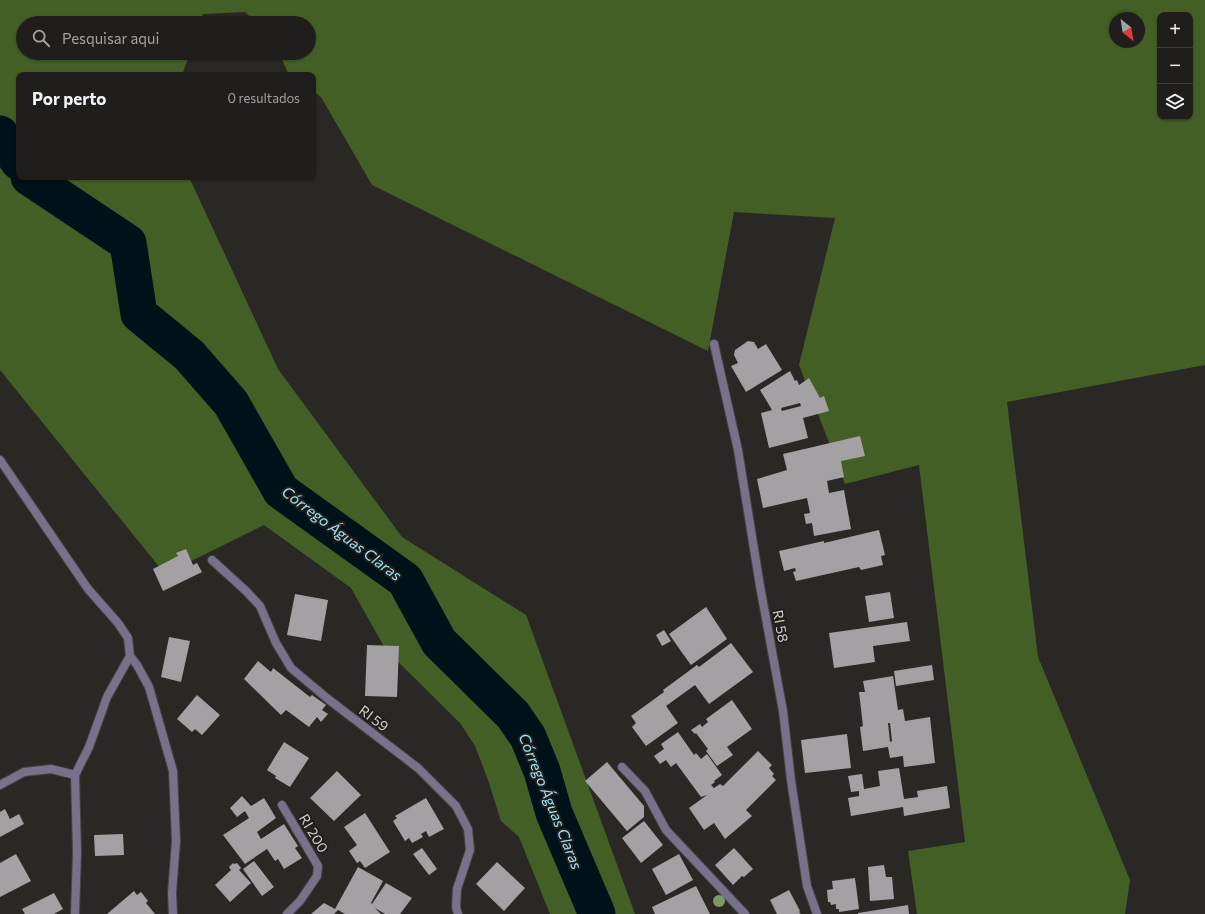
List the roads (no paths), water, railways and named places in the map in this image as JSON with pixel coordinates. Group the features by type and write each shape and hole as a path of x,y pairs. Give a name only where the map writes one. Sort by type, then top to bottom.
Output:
{"street":[{"name":"RI 58","path":"714,344 738,450 760,586 784,711 791,780 807,886 816,914"},
{"path":"0,460 88,589 118,623 128,638 130,656 137,665 149,687 173,771 176,841 172,893 173,914"},
{"name":"RI 59","path":"212,560 260,606 276,643 290,668 418,768 456,806 468,829 470,850 457,889 456,907 458,914"},
{"path":"75,914 77,852 75,775 89,747 107,697 130,656"},
{"path":"622,767 645,791 666,830 745,914"},
{"path":"0,785 24,772 51,769 75,775"},
{"name":"RI 200","path":"282,805 318,866 317,876 300,901 287,914"}],"waterway":[{"name":"Córrego Águas Claras","path":"0,134 16,158"},
{"name":"Córrego Águas Claras","path":"34,180 128,243 139,314 189,355 231,403 281,491 405,580 439,642 513,715 528,737 542,771 554,813 597,914"}]}
